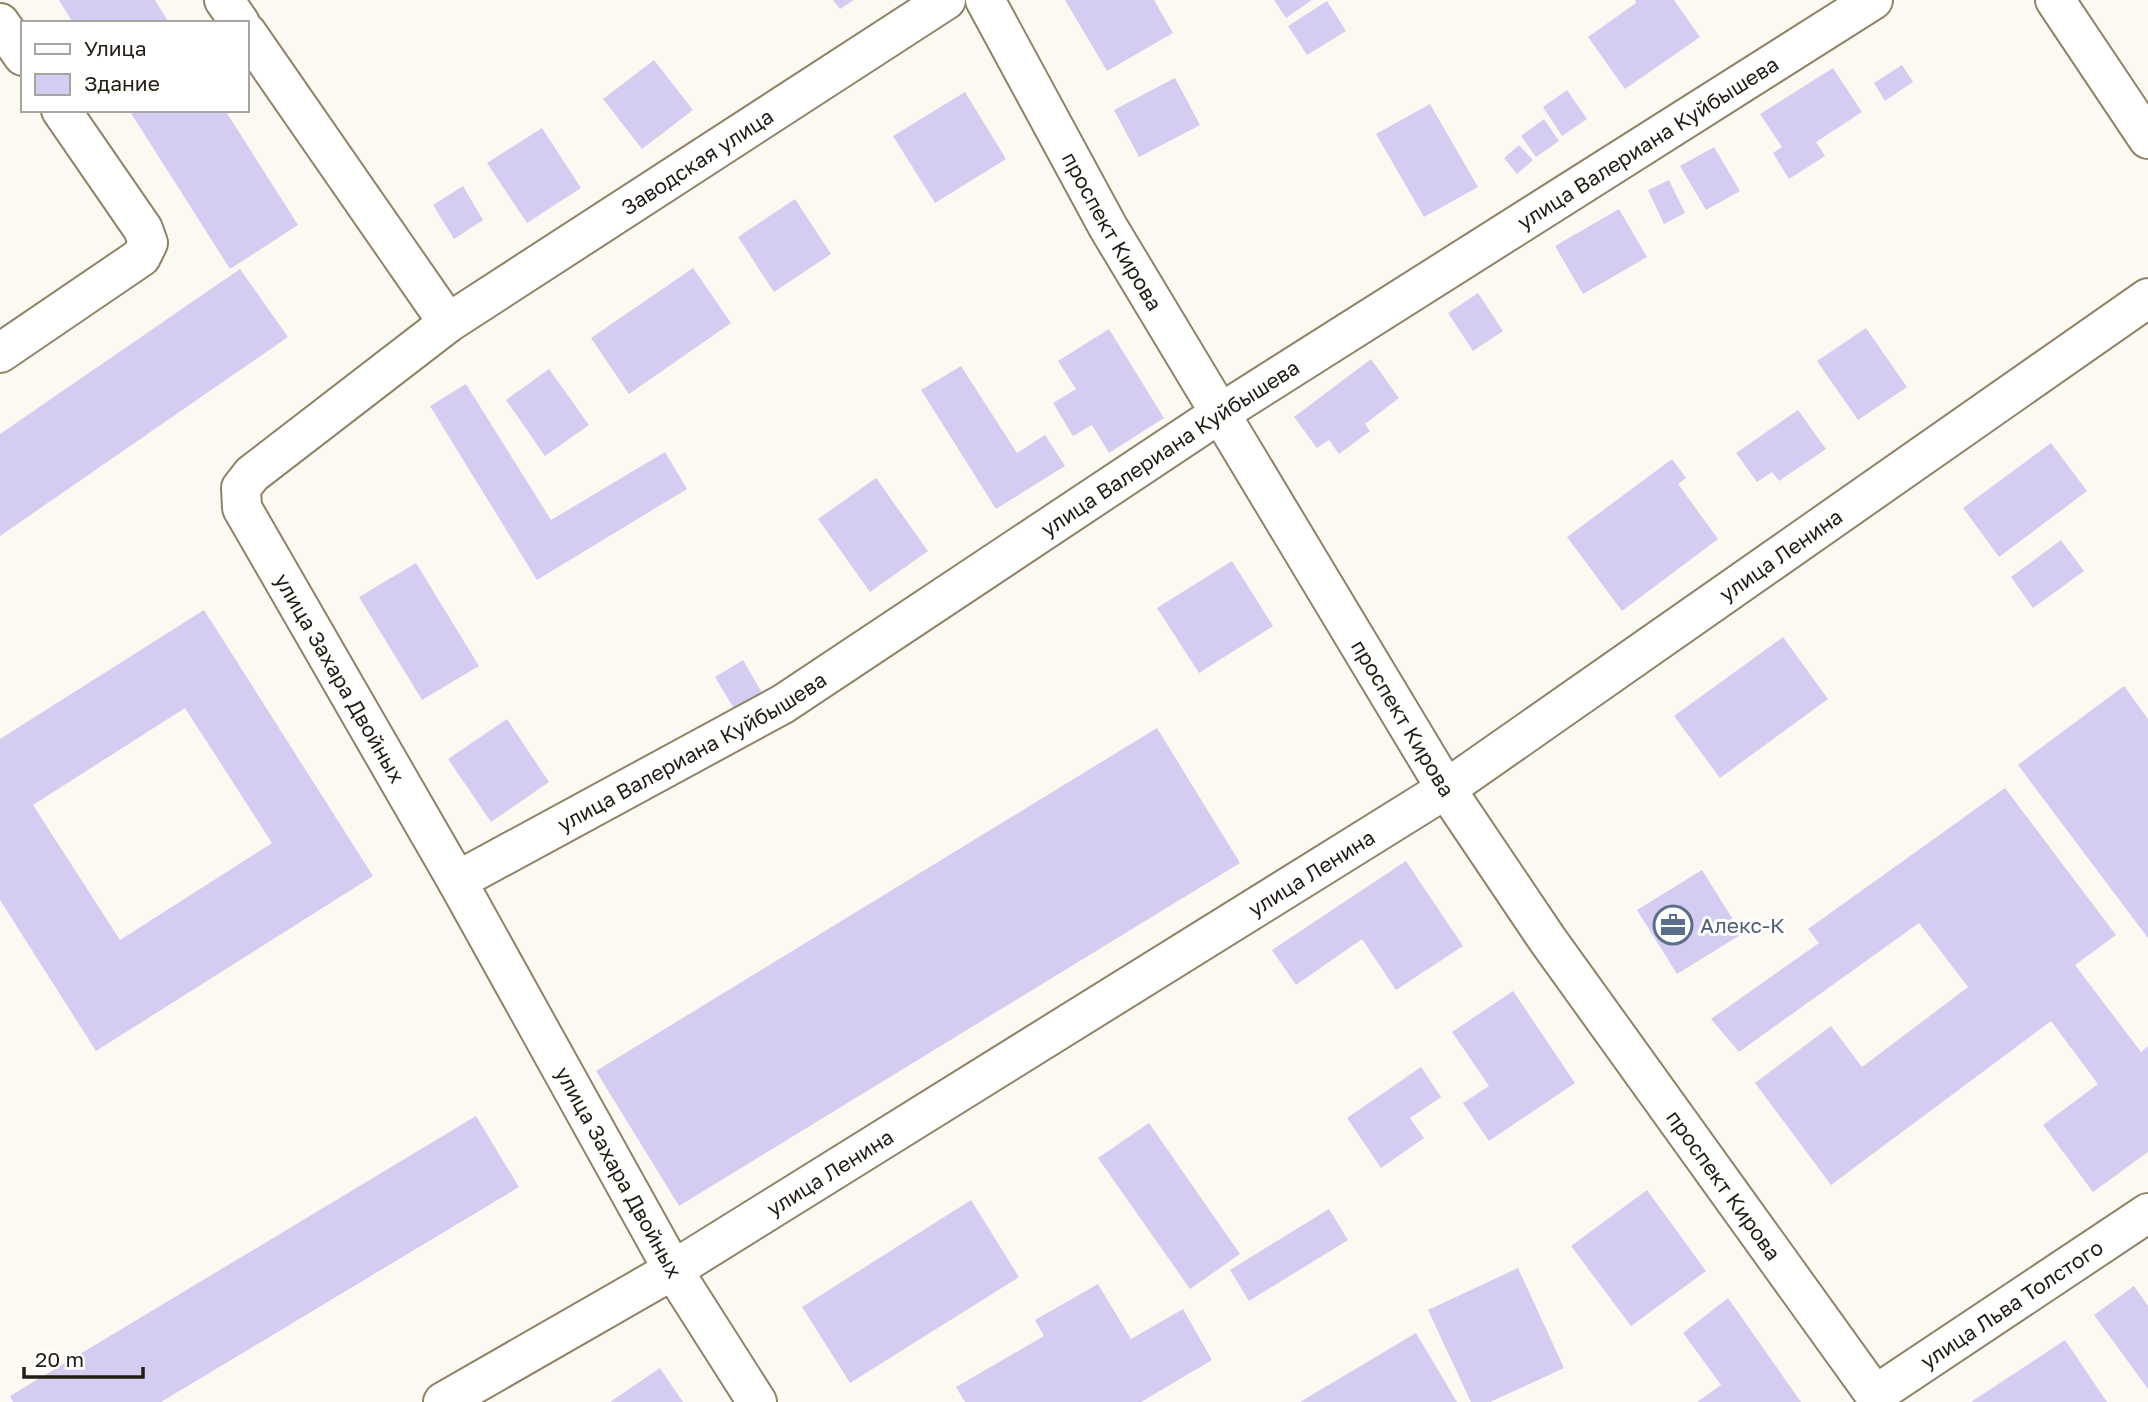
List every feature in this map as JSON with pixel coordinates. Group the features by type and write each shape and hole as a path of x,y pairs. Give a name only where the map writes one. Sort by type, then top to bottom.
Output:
{"street":[{"path":"224,0 239,21"},
{"name":"Заводская улица","path":"448,323 946,0"},
{"name":"проспект Кирова","path":"985,0 1108,227 1446,789 1547,939 1876,1398"},
{"name":"улица Валериана Куйбышева","path":"457,881 783,704 1219,414 1873,0"},
{"path":"2055,0 2148,139"},
{"path":"248,34 448,323"},
{"path":"0,353 141,257 148,243 143,229 62,112"},
{"name":"улица Ленина","path":"443,1402 673,1270 1446,789 2148,298"},
{"name":"улица Захара Двойных","path":"448,323 252,474 241,488 242,508 457,881 673,1270 757,1402"},
{"name":"улица Льва Толстого","path":"1876,1398 2148,1213"}],"building":[{"path":"59,0 155,0 168,21 72,21"},
{"path":"833,0 854,0 840,9"},
{"path":"1065,0 1154,0 1173,33 1107,71"},
{"path":"1274,0 1312,0 1286,18"},
{"path":"1635,0 1674,0 1700,37 1625,89 1588,37 1636,3"},
{"path":"1327,1 1346,31 1307,55 1288,26"},
{"path":"654,60 693,110 642,149 603,99"},
{"path":"1902,65 1913,82 1885,101 1874,83"},
{"path":"1833,68 1862,112 1816,142 1825,156 1789,179 1773,153 1782,147 1760,114"},
{"path":"1175,78 1200,125 1139,157 1114,110"},
{"path":"1567,90 1587,119 1562,136 1543,107"},
{"path":"965,92 1006,159 935,203 893,136"},
{"path":"1430,104 1478,187 1424,217 1376,134"},
{"path":"130,112 226,112 298,225 230,269"},
{"path":"1544,119 1559,141 1536,157 1521,136"},
{"path":"542,128 581,188 527,223 487,163"},
{"path":"1519,145 1533,160 1517,174 1504,158"},
{"path":"1714,147 1740,191 1706,210 1680,166"},
{"path":"1669,180 1685,213 1664,224 1648,190"},
{"path":"463,186 483,220 454,239 433,205"},
{"path":"795,199 831,254 774,292 738,237"},
{"path":"1619,209 1647,257 1583,294 1555,246"},
{"path":"693,268 731,323 629,394 591,338"},
{"path":"240,269 288,337 0,536 0,434"},
{"path":"1478,293 1503,331 1473,351 1448,313"},
{"path":"1866,328 1907,387 1858,420 1817,361"},
{"path":"1109,329 1164,418 1109,453 1092,425 1073,436 1053,403 1076,389 1058,361"},
{"path":"1371,359 1399,398 1365,424 1370,431 1339,454 1329,440 1317,448 1294,417"},
{"path":"961,366 1017,453 1045,435 1065,466 996,509 921,390"},
{"path":"549,369 589,425 545,456 506,400"},
{"path":"466,384 551,520 665,452 687,489 537,580 430,406"},
{"path":"1798,410 1826,449 1779,481 1772,472 1757,482 1736,453"},
{"path":"2051,443 2087,491 1999,557 1963,508"},
{"path":"1672,459 1686,478 1678,484 1718,539 1622,611 1567,537"},
{"path":"876,478 928,551 870,592 818,519"},
{"path":"2061,540 2084,571 2033,608 2011,577"},
{"path":"1232,561 1273,626 1199,673 1157,608"},
{"path":"416,563 479,666 422,700 359,597"},
{"path":"204,610 373,876 96,1051 0,900 0,739","holes":["185,708 272,843 120,940 33,805"]},
{"path":"1783,637 1828,699 1720,778 1674,716"},
{"path":"743,660 764,696 736,712 715,677"},
{"path":"2124,686 2148,719 2148,938 2018,765"},
{"path":"507,719 549,782 491,822 448,759"},
{"path":"1157,728 1240,863 679,1206 596,1071"},
{"path":"2005,788 2116,935 2075,965 2141,1052 2148,1046 2148,1152 2093,1192 2043,1125 2098,1084 2051,1021 1831,1185 1755,1083 1831,1026 1862,1067 1968,987 1919,923 1739,1052 1711,1019 1819,943 1808,929"},
{"path":"1406,861 1463,946 1396,990 1362,939 1296,985 1272,950"},
{"path":"1702,870 1742,934 1677,974 1637,910"},
{"path":"1513,991 1575,1083 1489,1141 1463,1103 1489,1086 1452,1032"},
{"path":"1421,1067 1441,1097 1410,1118 1424,1138 1381,1168 1347,1118"},
{"path":"476,1116 519,1187 161,1402 13,1402 10,1396"},
{"path":"1149,1123 1240,1254 1190,1289 1098,1158"},
{"path":"1647,1190 1706,1271 1631,1326 1571,1246"},
{"path":"971,1200 1019,1277 850,1383 802,1307"},
{"path":"1329,1209 1348,1240 1249,1301 1230,1270"},
{"path":"1518,1268 1564,1368 1490,1402 1471,1402 1428,1310"},
{"path":"1098,1284 1131,1339 1183,1309 1212,1360 1141,1402 965,1402 956,1387 1044,1336 1035,1320"},
{"path":"2134,1286 2148,1306 2148,1389 2094,1315"},
{"path":"1728,1298 1801,1402 1697,1402 1721,1385 1683,1333"},
{"path":"1416,1333 1457,1402 1300,1402"},
{"path":"2065,1340 2107,1402 1971,1402"},
{"path":"660,1368 683,1402 610,1402"}],"place":[{"name":"Алекс-К","path":"1673,925"}]}
